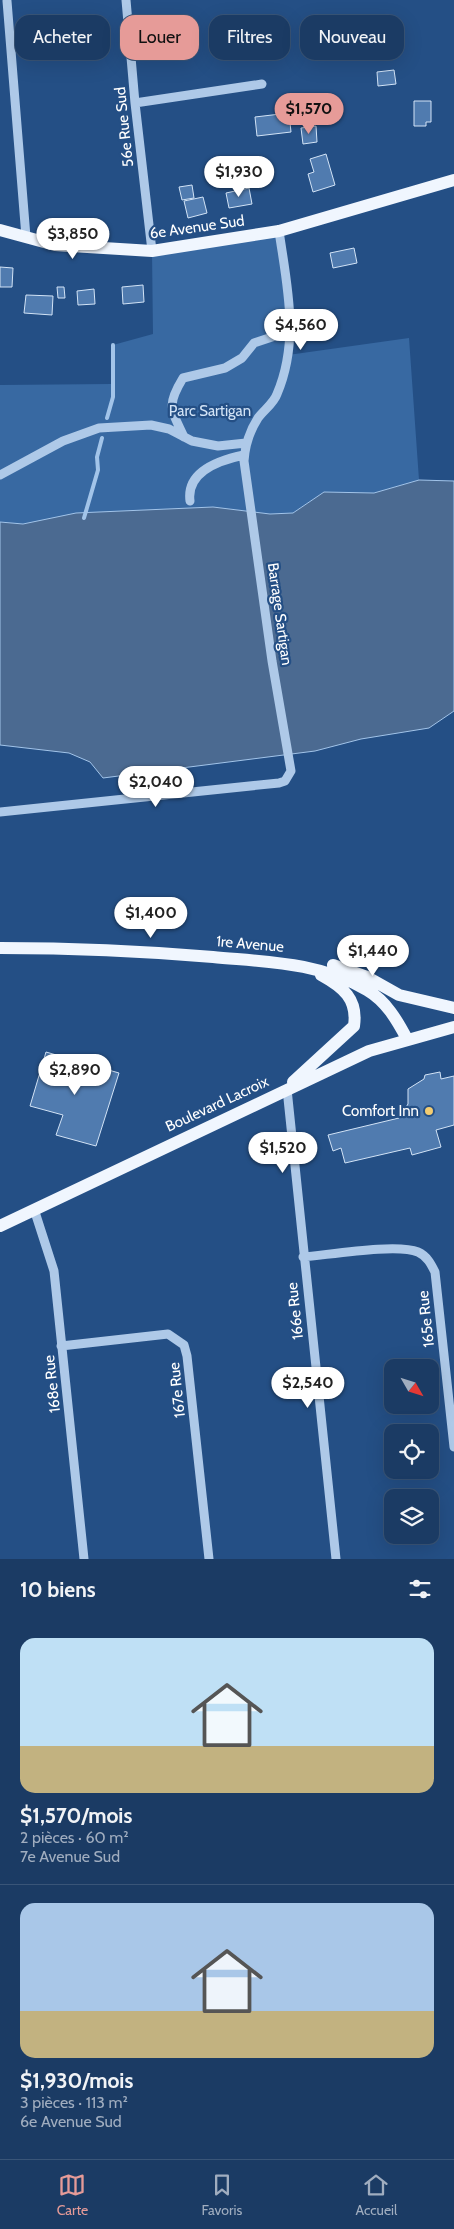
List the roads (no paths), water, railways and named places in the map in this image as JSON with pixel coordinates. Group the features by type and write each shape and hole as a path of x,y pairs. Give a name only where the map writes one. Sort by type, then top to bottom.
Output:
{"main road":[{"name":"6e Avenue Sud","path":"0,230 56,245 152,251 279,231 454,180"},
{"name":"1re Avenue","path":"0,948 162,953 301,965 340,976 368,990 384,1002 407,1039"},
{"path":"301,965 333,965 367,976 399,995 454,1008"},
{"path":"287,1089 354,1026 356,1012 352,1001 335,983 301,965"},
{"name":"Boulevard Lacroix","path":"0,1226 369,1051 454,1027"}],"street":[{"name":"56e Rue Sud","path":"126,0 135,103 152,251"},
{"path":"7,1 26,237"},
{"path":"135,103 262,84"},
{"name":"Barrage Sartigan","path":"0,812 279,783 285,781 291,771 272,661 244,458 246,443 258,419 277,396 287,365 291,335 290,303 279,231"},
{"path":"184,437 172,411 172,395 183,378 226,368 242,358 254,343 275,336 291,335"},
{"path":"0,475 63,441 99,428 151,425 169,429 192,442 218,446 246,443"},
{"path":"190,501 189,491 194,478 220,460 244,458"},
{"name":"166e Rue","path":"287,1089 303,1257 336,1559"},
{"name":"168e Rue","path":"34,1209 54,1271 84,1559"},
{"name":"165e Rue","path":"303,1257 399,1249 420,1253 428,1260 435,1272 454,1447"},
{"name":"167e Rue","path":"61,1346 168,1334 184,1345 187,1356 209,1559"}],"waterway":[{"path":"107,418 113,397 113,345"},
{"path":"84,518 98,470 97,457 102,438"}],"place":[{"name":"Comfort Inn","path":"429,1111"}],"park label":[{"name":"Parc Sartigan","path":"210,411"}]}
